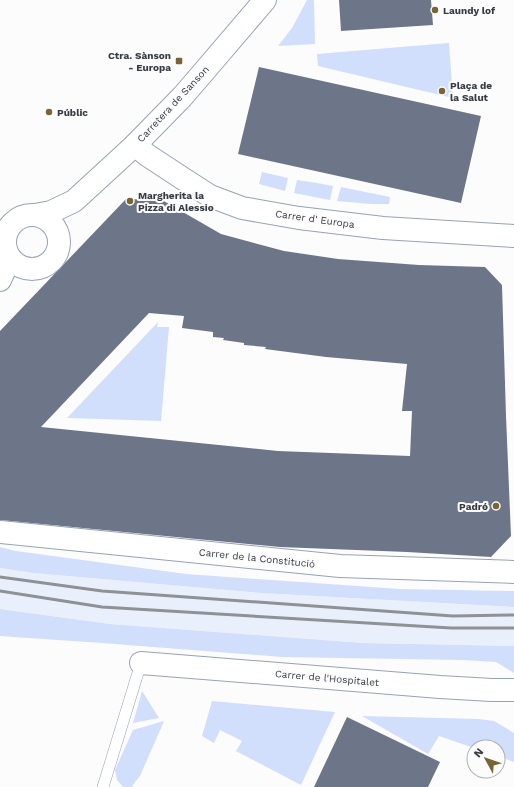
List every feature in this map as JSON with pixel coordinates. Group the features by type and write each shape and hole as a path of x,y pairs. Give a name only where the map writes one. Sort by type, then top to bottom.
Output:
{"street":[{"name":"Carretera de Sanson","path":"74,201 135,145 182,97 265,0"},
{"name":"Carrer d' Europa","path":"135,145 147,155 210,196 242,208 299,218 383,228 514,236"},
{"path":"0,280 5,241 10,227 21,218 51,212 74,201"},
{"path":"5,249 15,263 21,267 35,269 48,264 57,253 62,224 74,201"},
{"path":"0,218 32,216 42,217 54,226 59,239"},
{"name":"Carrer de la Constitució","path":"0,532 340,566 514,572"},
{"name":"Carrer de l'Hospitalet","path":"141,663 440,687 514,690"}],"lane":[{"path":"113,787 104,782 141,663"}],"shaded area":[{"path":"307,0 314,0 315,44 278,46 292,28"},
{"path":"449,43 453,98 318,66 317,54"},
{"path":"262,172 288,178 285,191 259,184"},
{"path":"297,180 333,186 330,200 294,193"},
{"path":"341,187 390,197 389,204 337,201"},
{"path":"158,322 157,327 169,327 161,421 67,418"},
{"path":"0,547 16,551 186,574 400,589 514,591 514,607 261,593 33,573 0,568"},
{"path":"0,568 33,573 261,593 514,607 514,646 363,643 110,624 0,609"},
{"path":"0,609 110,624 363,643 514,646 514,673 496,662 463,660 282,657 0,636"},
{"path":"142,691 159,718 133,723"},
{"path":"212,701 335,712 301,785 236,751 242,741 220,730 214,743 202,736"},
{"path":"362,716 479,719 494,721 514,733 514,762 506,759 506,739 466,739 466,745 439,736 428,754"},
{"path":"164,721 140,776 132,787 123,787 117,780 115,770 133,730"}],"building":[{"path":"339,0 431,0 433,25 341,31"},
{"path":"259,67 481,116 461,203 238,154"},
{"path":"126,199 162,200 221,234 284,251 338,259 419,265 485,267 502,285 511,536 491,557 280,547 0,520 0,331","holes":["149,313 184,316 182,328 213,332 213,337 244,343 244,345 266,347 265,349 326,357 407,364 402,411 412,411 410,456 278,451 41,427"]},
{"path":"347,717 440,762 428,787 314,787"}],"railway":[{"path":"0,577 102,591 453,616 514,615"},
{"path":"0,591 102,607 451,628 514,628"}],"place":[{"name":"Laundy lof","path":"435,10"},
{"name":"Ctra. Sànson - Europa","path":"179,61"},
{"name":"Plaça de la Salut","path":"442,91"},
{"name":"Públic","path":"49,112"},
{"name":"Margherita la Pizza di Alessio","path":"130,201"},
{"name":"Padró","path":"496,506"}]}
